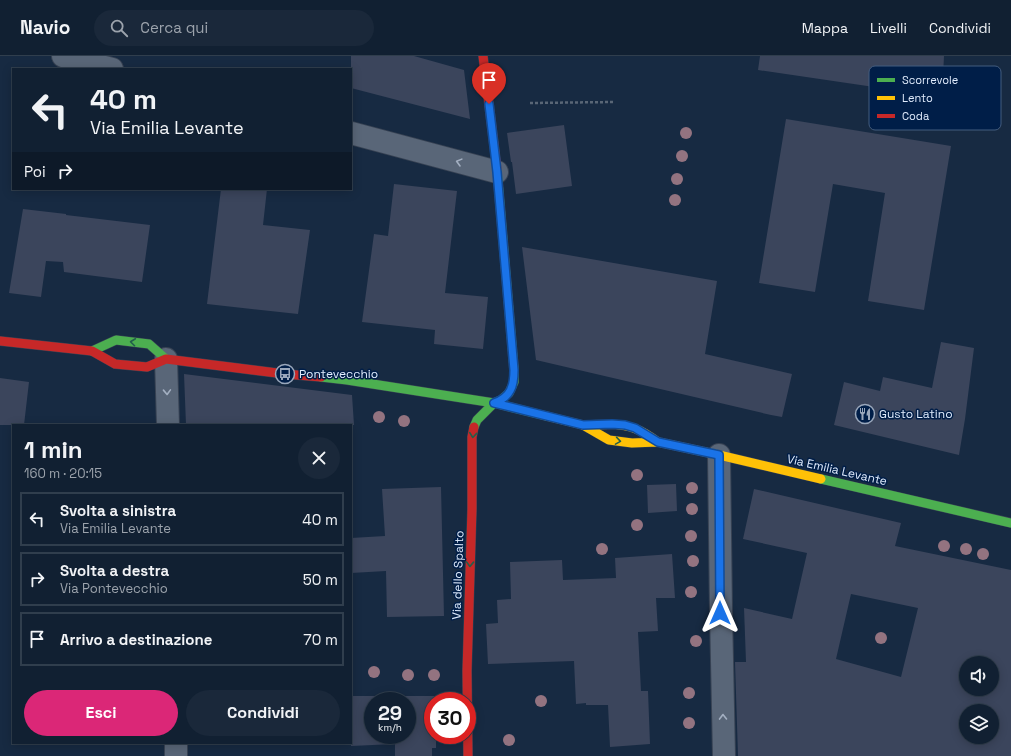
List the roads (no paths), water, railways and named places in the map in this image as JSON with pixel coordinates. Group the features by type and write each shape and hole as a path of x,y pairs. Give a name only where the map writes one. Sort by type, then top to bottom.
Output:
{"main road":[{"name":"Via dello Spalto","path":"468,756 467,671 472,508 472,437 478,420 494,403 501,400 509,393 514,382 497,172 483,56"},
{"path":"0,341 92,351 115,364 147,367 166,359 149,344 116,340 92,351"},
{"name":"Via Emilia Levante","path":"166,359 347,380 494,403 583,425 625,425 635,428 658,442"},
{"name":"Via Emilia Levante","path":"583,425 609,440 632,443 658,442 1011,523"}],"street":[{"path":"63,56 108,68"},
{"path":"352,133 497,172"},
{"path":"166,359 168,424"},
{"path":"719,455 720,613 724,756"},
{"path":"176,744 176,756"}],"place":[{"name":"Pontevecchio","path":"285,374"},
{"name":"Gusto Latino","path":"865,414"}]}
